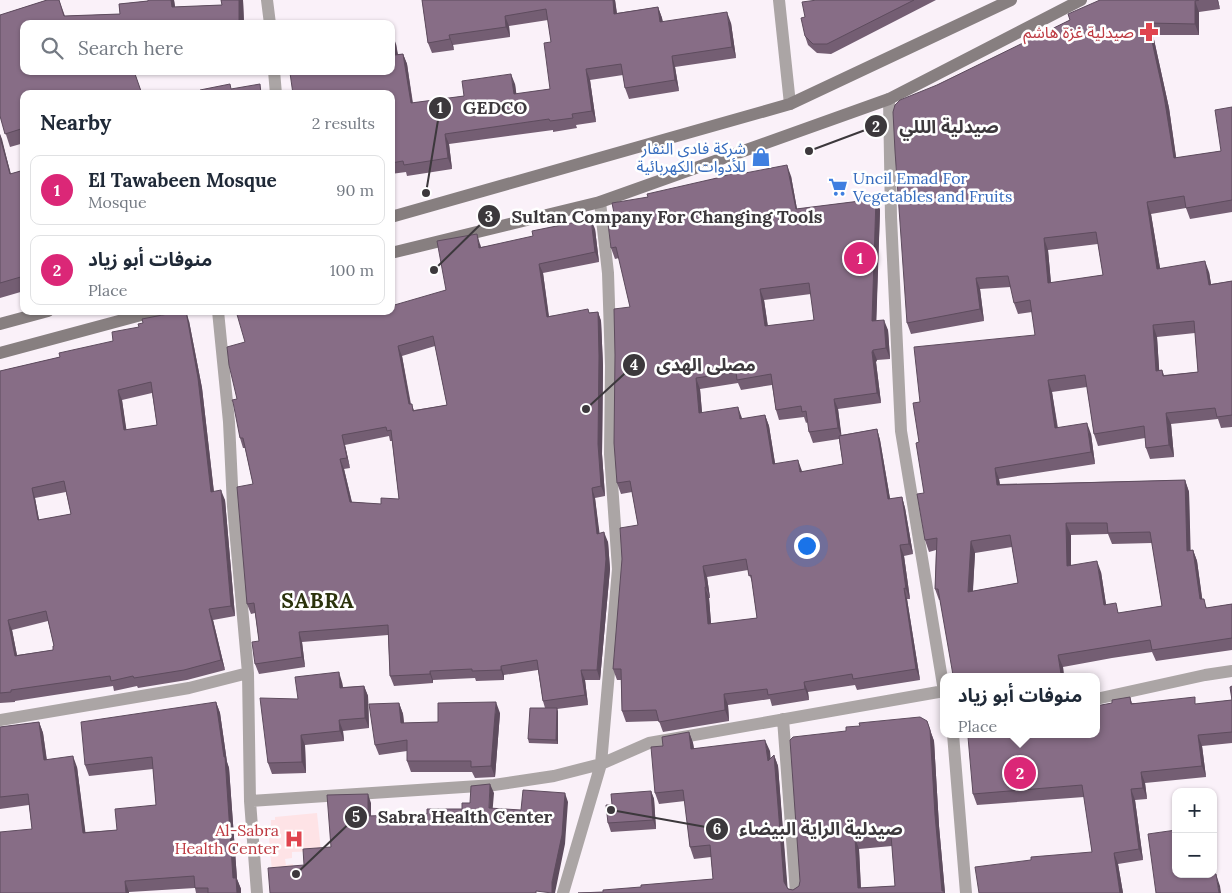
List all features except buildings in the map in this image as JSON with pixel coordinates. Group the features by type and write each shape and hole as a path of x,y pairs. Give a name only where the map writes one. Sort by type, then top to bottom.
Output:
{"main road":[{"path":"395,216 790,104 1011,0"},
{"path":"395,252 600,202 889,98 1081,0"},
{"path":"0,324 33,315"},
{"path":"0,353 141,315"}],"street":[{"path":"268,0 270,20"},
{"path":"779,0 790,104"},
{"path":"274,75 276,90"},
{"path":"889,98 890,217 901,431 941,673"},
{"path":"562,893 601,764 618,569 610,454 611,366 608,273 600,202"},
{"path":"218,315 229,422 233,506 248,673 250,802 257,893"},
{"path":"1100,698 1232,671"},
{"path":"0,720 189,688 248,673"},
{"path":"250,802 494,784 554,776 601,764 649,743 940,692"},
{"path":"783,719 796,893"},
{"path":"953,738 966,893"}],"shaded area":[{"name":"Al-Sabra Health Center","path":"317,813 321,851 292,852 292,858 285,859 286,865 293,864 293,868 272,871 268,828 271,828 271,820 275,820 275,817"}],"place":[{"name":"صيدلية غزة هاشم","path":"1149,32"},
{"name":"صيدلية الللي","path":"809,151"},
{"name":"شركة فادي النفار للأدوات الكهربائية","path":"761,157"},
{"name":"Uncil Emad For Vegetables and Fruits","path":"838,187"},
{"name":"GEDCO","path":"426,193"},
{"name":"El Tawabeen Mosque","path":"860,258"},
{"name":"Sultan Company For Changing Tools","path":"434,270"},
{"name":"مصلى الهدى","path":"586,409"},
{"name":"منوفات أبو زياد","path":"1020,773"},
{"name":"صيدلية الراية البيضاء","path":"611,810"},
{"name":"Al-Sabra Health Center","path":"294,839"},
{"name":"Sabra Health Center","path":"296,874"}],"district":[{"name":"SABRA","path":"318,600"}]}
